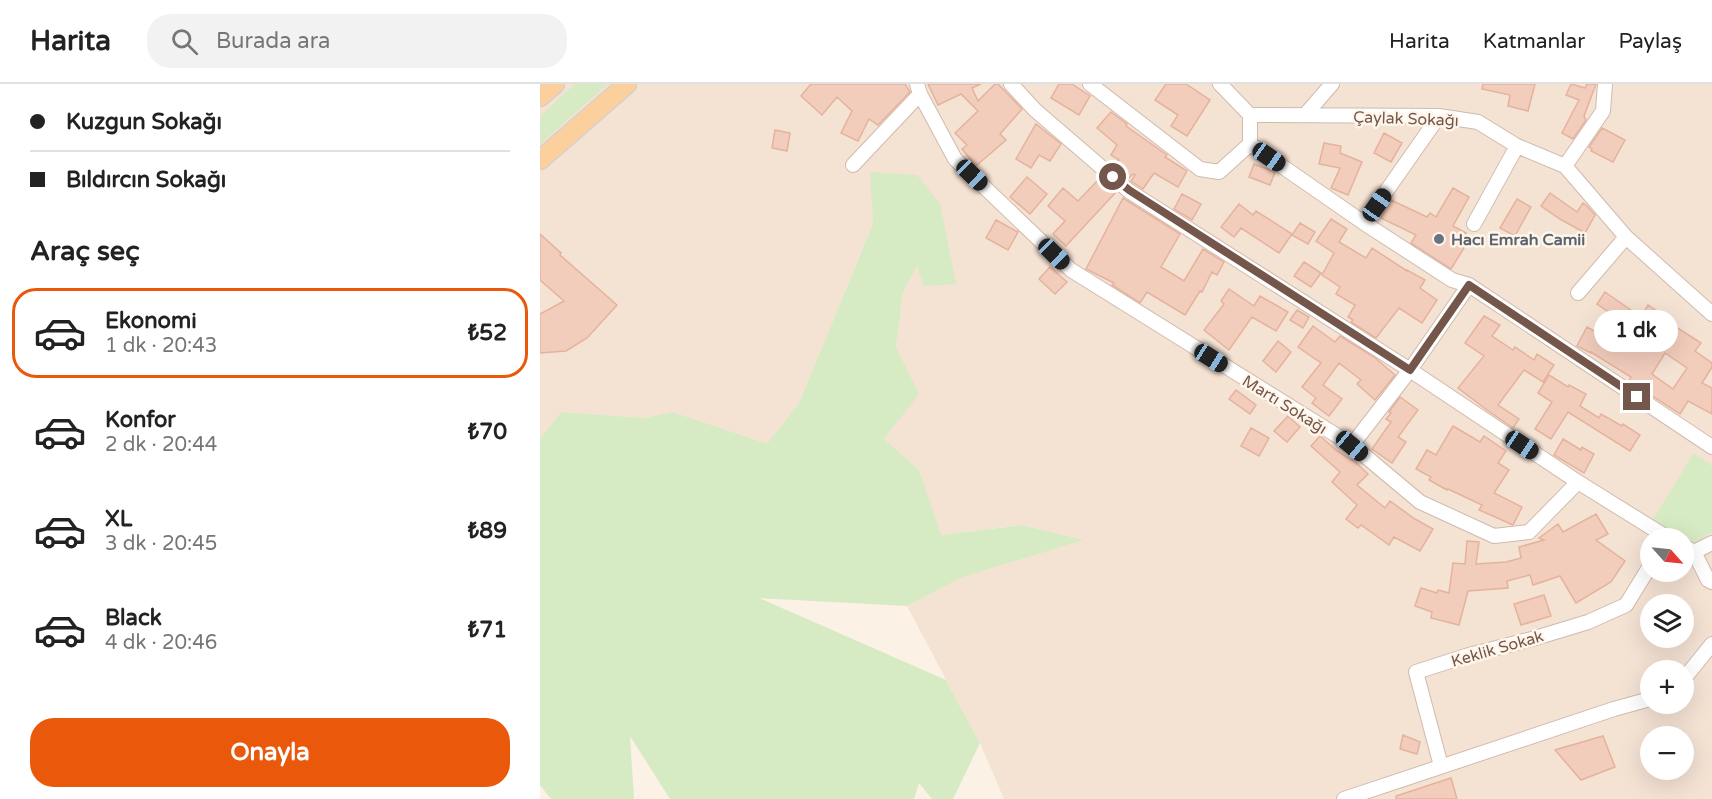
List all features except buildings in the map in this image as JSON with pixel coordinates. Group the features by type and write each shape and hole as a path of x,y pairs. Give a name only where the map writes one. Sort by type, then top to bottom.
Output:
{"main road":[{"path":"540,97 555,84"},
{"path":"540,160 627,84"}],"street":[{"path":"1011,84 1035,111 1129,190 1651,528"},
{"path":"1090,84 1200,169 1219,172 1250,144 1250,115 1220,84"},
{"path":"1305,116 1332,84"},
{"path":"1565,166 1604,111 1605,84"},
{"path":"853,165 918,89"},
{"name":"Martı Sokağı","path":"918,89 956,159 1071,270 1352,446 1420,502 1494,537 1529,532 1578,482"},
{"name":"Çaylak Sokağı","path":"1250,115 1439,116 1478,122 1517,146 1565,166 1626,237 1712,314"},
{"path":"1364,223 1439,116"},
{"path":"1250,144 1364,223 1452,280 1469,285 1712,447"},
{"path":"1474,224 1517,146"},
{"path":"1578,293 1626,237"},
{"path":"1352,446 1410,370 1469,285"},
{"path":"1694,548 1712,543"},
{"path":"1694,557 1708,580 1712,582"},
{"name":"Keklik Sokak","path":"1441,766 1416,672 1588,622 1626,605 1640,582"},
{"path":"1694,666 1712,644"},
{"path":"1344,799 1640,702"}],"shaded area":[{"path":"540,84 1712,84 1712,799 1004,799 980,743 907,606 963,577 1081,540 1021,525 940,535 919,470 884,439 918,394 896,347 903,292 917,265 956,284 871,172 873,224 799,403 767,445 674,413 646,418 561,412 540,439"}],"green space":[{"path":"575,84 608,84 540,144 540,116"},
{"path":"870,172 917,175 940,204 956,284 924,286 917,266 903,292 896,347 919,394 884,439 919,470 941,535 1021,525 1083,540 963,577 907,606 759,598 946,680 980,743 953,799 932,799 919,783 914,799 670,799 630,736 634,799 551,799 540,785 540,439 561,412 646,418 672,412 767,444 799,403 873,224"},
{"path":"1694,453 1712,466 1712,532 1694,543 1694,528 1657,528 1650,524"}],"place":[{"name":"Hacı Emrah Camii","path":"1439,239"}],"route":[{"path":"1113,177 1129,190 1410,370 1469,285 1637,397"}]}
